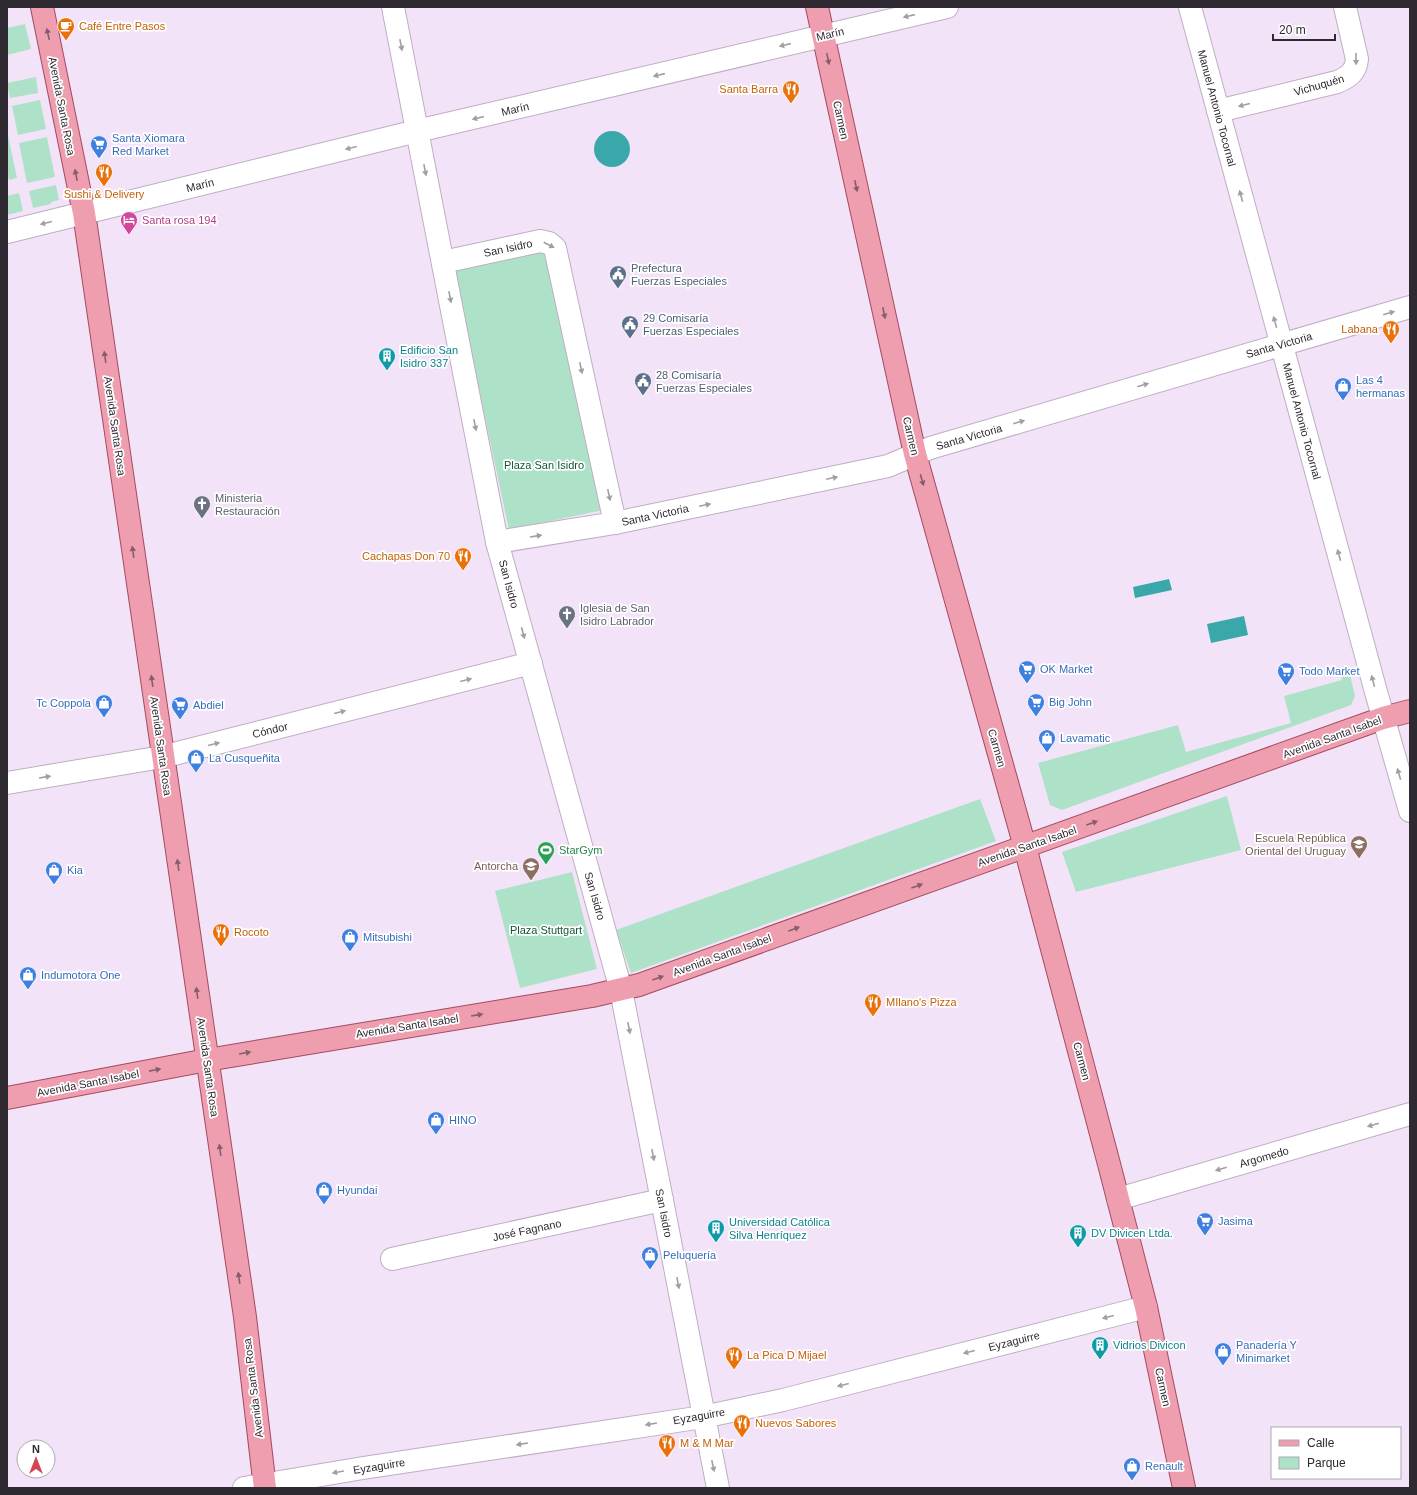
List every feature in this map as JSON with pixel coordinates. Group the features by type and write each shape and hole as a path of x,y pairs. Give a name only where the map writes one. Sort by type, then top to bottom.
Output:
{"main road":[{"name":"Avenida Santa Rosa","path":"42,7 84,213 162,757 245,1317 258,1487"},
{"name":"Carmen","path":"817,7 915,454 1025,847 1118,1199 1146,1307 1184,1488"},
{"name":"Avenida Santa Isabel","path":"7,1098 207,1060 621,990 654,980 1383,718 1410,710"}],"street":[{"name":"San Isidro","path":"393,7 497,542 621,990 718,1488"},
{"name":"Marín","path":"7,232 417,131 947,7"},
{"name":"Manuel Antonio Tocornal","path":"1190,7 1383,718 1410,811"},
{"name":"Vichuquén","path":"1218,111 1337,82 1351,75 1357,65 1357,59 1346,7"},
{"name":"San Isidro","path":"443,262 540,241 549,243 555,248 615,523"},
{"name":"Santa Victoria","path":"497,542 615,523 888,466 938,446 1410,307"},
{"name":"Cóndor","path":"7,783 162,757 531,663"},
{"name":"Argomedo","path":"1118,1199 1410,1114"},
{"name":"José Fagnano","path":"392,1259 662,1200"},
{"name":"Eyzaguirre","path":"258,1487 363,1468 703,1417 783,1400 1146,1307"}],"green space":[{"path":"25,24 31,49 7,55 7,28"},
{"path":"36,77 38,93 10,98 7,83"},
{"path":"40,100 46,129 18,135 12,106"},
{"path":"7,131 17,178 9,180 7,172"},
{"path":"47,137 55,177 27,183 19,143"},
{"path":"56,185 59,200 51,202 51,204 33,208 29,191"},
{"path":"19,193 23,211 7,215 7,196"},
{"name":"Plaza San Isidro","path":"543,247 603,510 509,530 453,267"},
{"path":"1348,667 1355,696 1351,705 1062,810 1050,805 1038,763 1178,725 1186,752 1291,723 1284,696 1342,680 1339,670"},
{"path":"1227,796 1241,850 1076,892 1062,852"},
{"path":"980,799 996,841 631,973 616,930"},
{"name":"Plaza Stuttgart","path":"572,872 597,969 520,988 495,891"}],"shaded area":[{"path":"616,131 625,136 629,142 629,156 625,162 616,167 608,167 599,162 595,156 594,145 599,136 605,132"},
{"path":"1169,579 1172,590 1135,598 1133,587"},
{"path":"1244,616 1248,635 1211,643 1207,624"}],"place":[{"name":"Café Entre Pasos","path":"66,41"},
{"name":"Santa Barra","path":"791,104"},
{"name":"Santa Xiomara Red Market","path":"99,159"},
{"name":"Sushi & Delivery","path":"104,187"},
{"name":"Santa rosa 194","path":"129,235"},
{"name":"Prefectura Fuerzas Especiales","path":"618,289"},
{"name":"29 Comisaría Fuerzas Especiales","path":"630,339"},
{"name":"Labana","path":"1391,344"},
{"name":"Edificio San Isidro 337","path":"387,371"},
{"name":"28 Comisaría Fuerzas Especiales","path":"643,396"},
{"name":"Las 4 hermanas","path":"1343,401"},
{"name":"Ministeria Restauración","path":"202,519"},
{"name":"Cachapas Don 70","path":"463,571"},
{"name":"Iglesia de San Isidro Labrador","path":"567,629"},
{"name":"OK Market","path":"1027,684"},
{"name":"Todo Market","path":"1286,686"},
{"name":"Big John","path":"1036,717"},
{"name":"Tc Coppola","path":"104,718"},
{"name":"Abdiel","path":"180,720"},
{"name":"Lavamatic","path":"1047,753"},
{"name":"La Cusqueñita","path":"196,773"},
{"name":"Escuela República Oriental del Uruguay","path":"1359,859"},
{"name":"StarGym","path":"546,865"},
{"name":"Antorcha","path":"531,881"},
{"name":"Kia","path":"54,885"},
{"name":"Rocoto","path":"221,947"},
{"name":"Mitsubishi","path":"350,952"},
{"name":"Indumotora One","path":"28,990"},
{"name":"MIlano's Pizza","path":"873,1017"},
{"name":"HINO","path":"436,1135"},
{"name":"Hyundai","path":"324,1205"},
{"name":"Jasima","path":"1205,1236"},
{"name":"Universidad Católica Silva Henríquez","path":"716,1243"},
{"name":"DV Divicen Ltda.","path":"1078,1248"},
{"name":"Peluquería","path":"650,1270"},
{"name":"Vidrios Divicon","path":"1100,1360"},
{"name":"Panadería Y Minimarket","path":"1223,1366"},
{"name":"La Pica D Mijael","path":"734,1370"},
{"name":"Nuevos Sabores","path":"742,1438"},
{"name":"M & M Mar","path":"667,1458"},
{"name":"Renault","path":"1132,1481"}]}
